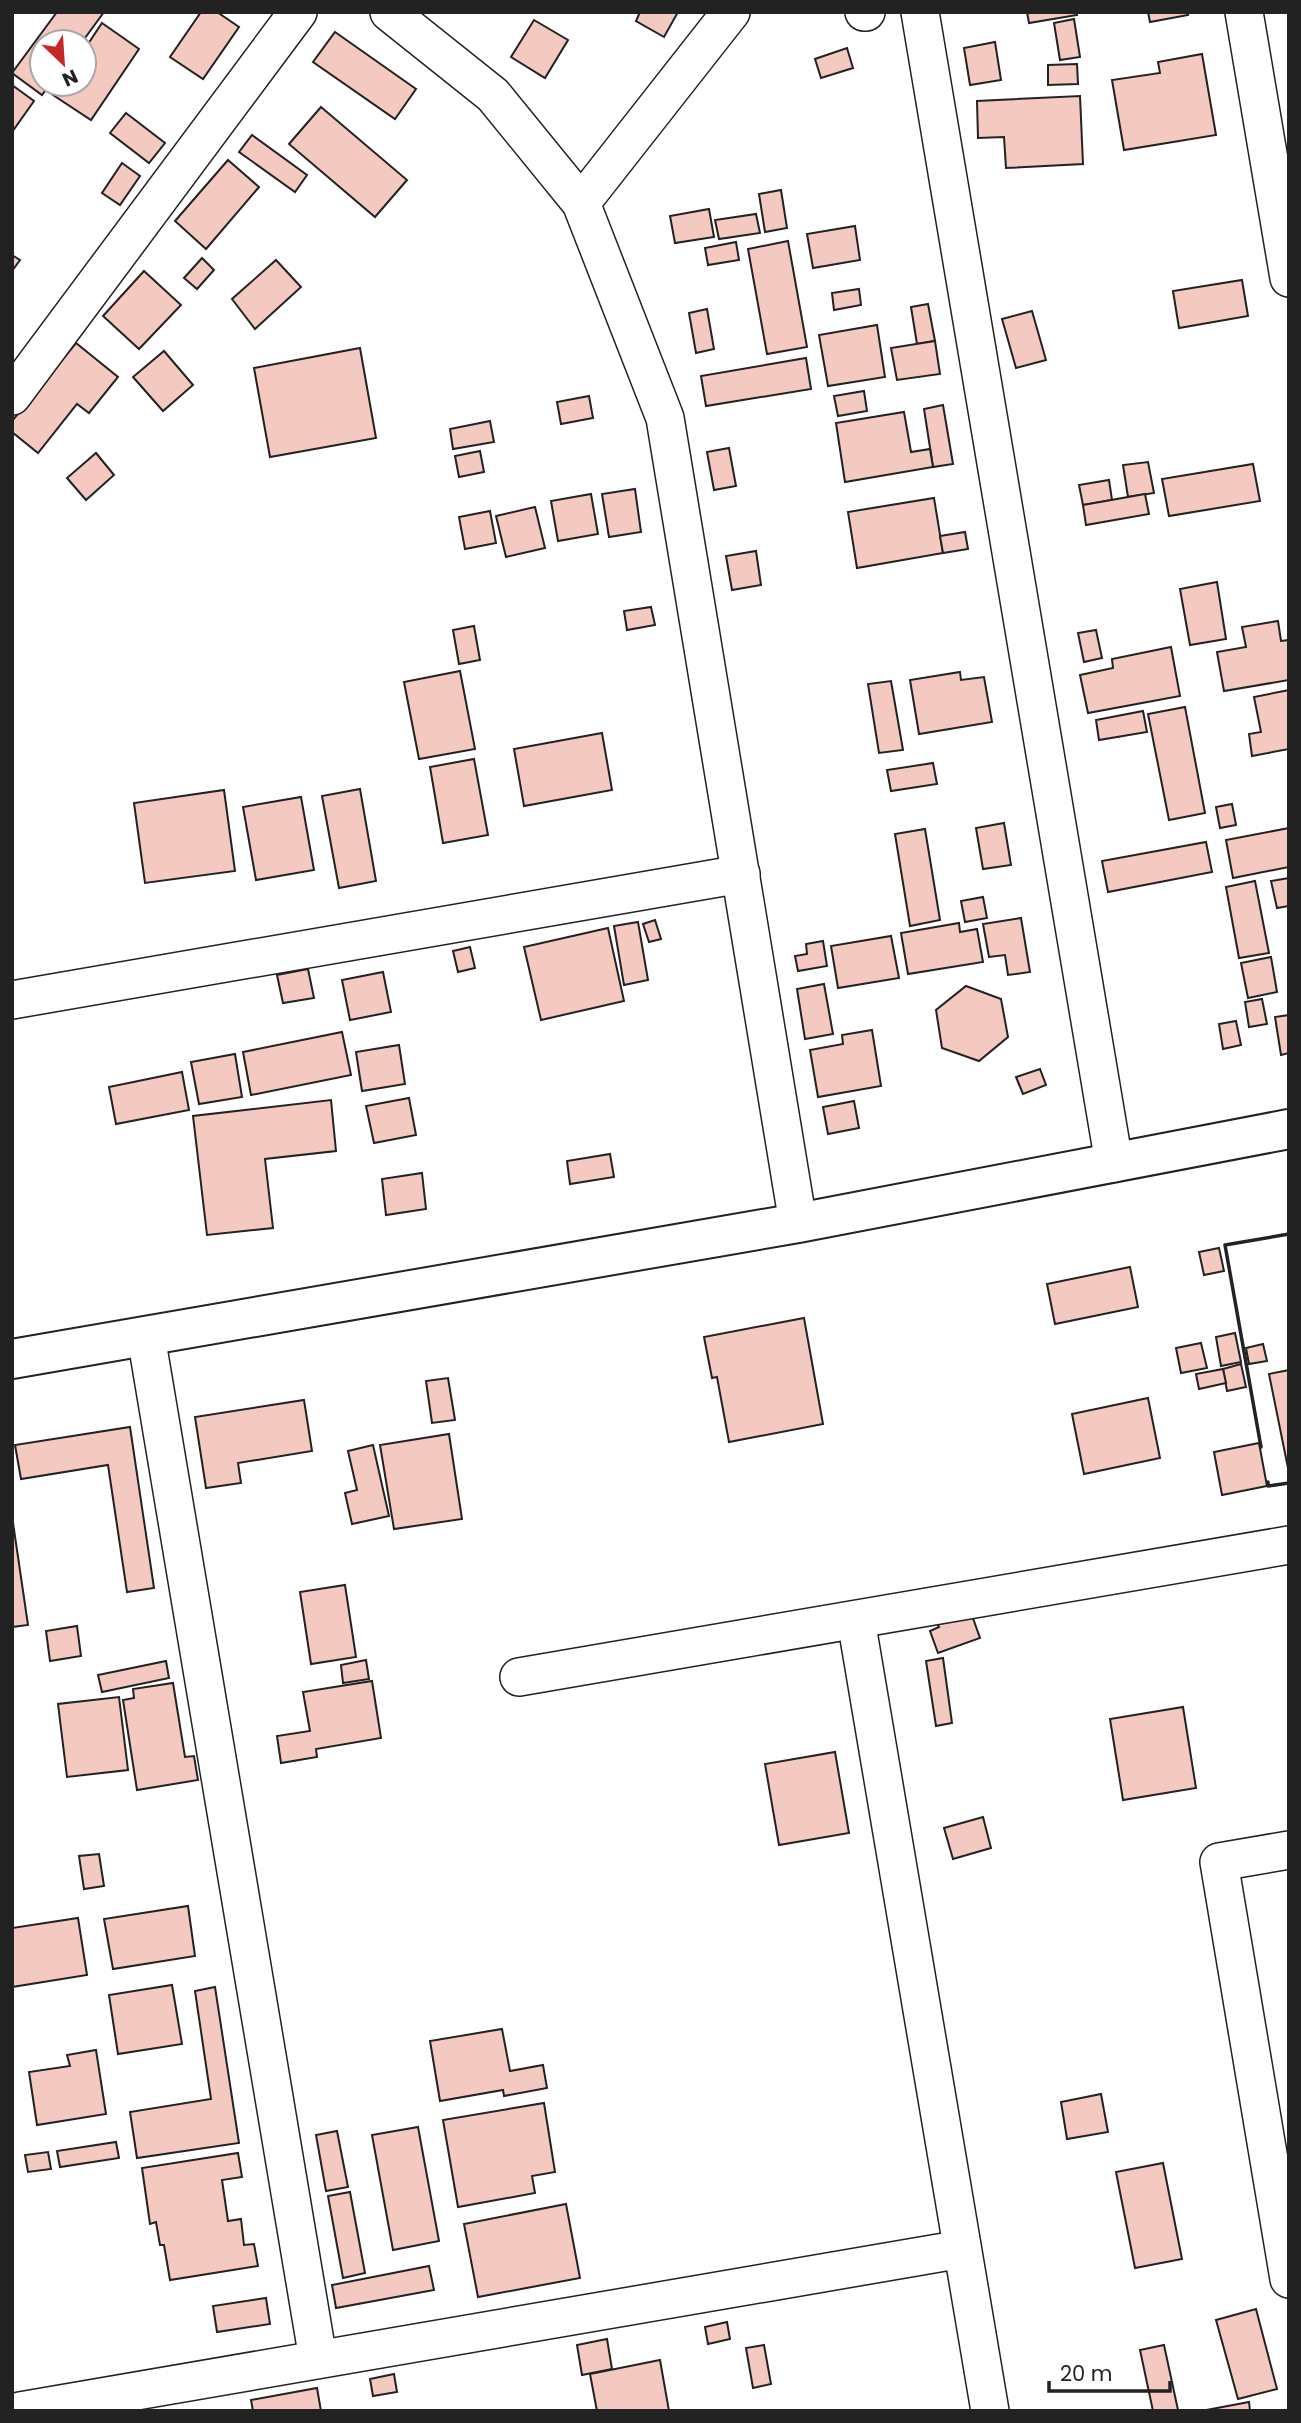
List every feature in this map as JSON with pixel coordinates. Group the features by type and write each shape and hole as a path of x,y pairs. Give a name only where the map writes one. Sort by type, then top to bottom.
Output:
{"main road":[{"path":"12,1359 798,1223 1289,1129"}],"street":[{"path":"389,12 492,95 581,203 665,418 798,1223"},
{"path":"581,203 730,12"},
{"path":"920,12 1114,1163"},
{"path":"1244,12 1289,278"},
{"path":"12,396 294,14"},
{"path":"12,1000 741,874"},
{"path":"146,1335 318,2359"},
{"path":"519,1677 1289,1545"},
{"path":"856,1619 990,2411"},
{"path":"1289,1850 1219,1862 1289,2279"},
{"path":"20,2411 962,2249"}],"building":[{"path":"57,12 104,12 92,28 45,28"},
{"path":"201,12 217,12 239,27 203,79 170,57"},
{"path":"640,12 678,12 664,37 636,21"},
{"path":"1027,12 1076,12 1077,15 1029,23"},
{"path":"1148,12 1187,12 1188,15 1150,22"},
{"path":"1074,19 1080,57 1060,60 1054,23"},
{"path":"534,20 568,40 545,78 511,57"},
{"path":"102,23 139,49 91,120 58,98 98,98 98,29"},
{"path":"335,32 416,89 395,119 313,62"},
{"path":"995,42 1001,80 970,85 964,48"},
{"path":"847,48 853,68 821,78 815,59"},
{"path":"28,51 28,85 12,73"},
{"path":"1202,54 1216,135 1124,150 1112,80 1160,73 1158,62"},
{"path":"1077,64 1078,84 1048,85 1048,65"},
{"path":"12,85 34,101 12,132"},
{"path":"1080,96 1083,164 1006,168 1004,137 978,138 977,101"},
{"path":"321,107 407,180 375,217 289,144"},
{"path":"126,113 165,143 149,163 110,133"},
{"path":"252,135 307,175 295,192 239,152"},
{"path":"228,160 259,187 206,249 175,221"},
{"path":"122,163 140,176 120,205 102,193"},
{"path":"781,190 787,228 765,232 759,194"},
{"path":"709,209 714,237 675,243 670,216"},
{"path":"756,214 760,233 719,239 715,220"},
{"path":"855,226 860,260 813,268 807,234"},
{"path":"788,241 807,347 767,354 748,249"},
{"path":"736,242 739,260 708,265 705,248"},
{"path":"12,255 20,260 12,271"},
{"path":"202,258 214,270 197,289 184,278"},
{"path":"276,260 301,287 255,329 232,299"},
{"path":"144,271 181,305 139,349 103,316"},
{"path":"1242,280 1248,316 1179,328 1173,291"},
{"path":"859,289 861,305 834,310 832,293"},
{"path":"928,304 935,341 917,344 911,307"},
{"path":"707,309 714,349 696,353 689,313"},
{"path":"1032,311 1046,360 1016,368 1002,319"},
{"path":"877,325 885,377 828,386 819,335"},
{"path":"935,341 940,374 897,380 891,348"},
{"path":"76,343 118,377 89,413 77,404 38,453 12,432 12,421"},
{"path":"360,348 376,438 270,457 254,368"},
{"path":"164,351 193,385 163,411 133,377"},
{"path":"806,358 811,389 706,406 701,376"},
{"path":"864,391 867,411 838,416 834,396"},
{"path":"589,396 593,418 561,424 557,402"},
{"path":"943,405 953,464 933,467 924,409"},
{"path":"904,412 911,452 930,449 933,467 845,482 836,423"},
{"path":"490,421 494,442 453,449 450,429"},
{"path":"729,448 736,486 714,490 707,452"},
{"path":"480,451 484,472 459,477 455,456"},
{"path":"96,453 114,475 86,500 67,478"},
{"path":"1148,462 1154,493 1128,497 1123,465"},
{"path":"1253,464 1260,501 1169,516 1162,479"},
{"path":"1109,480 1112,500 1083,505 1079,485"},
{"path":"635,489 641,532 609,537 602,494"},
{"path":"591,494 598,534 558,541 551,501"},
{"path":"1145,494 1149,514 1086,525 1083,505"},
{"path":"934,498 943,553 857,568 848,512"},
{"path":"535,507 545,548 506,557 496,516"},
{"path":"490,511 496,543 465,549 459,517"},
{"path":"965,532 968,549 943,553 940,536"},
{"path":"756,551 761,585 732,590 726,556"},
{"path":"1217,582 1226,639 1190,645 1180,589"},
{"path":"651,607 655,625 627,630 624,611"},
{"path":"1278,621 1281,641 1289,640 1289,680 1224,691 1217,652 1246,647 1242,627"},
{"path":"474,626 480,660 459,664 453,630"},
{"path":"1096,630 1102,658 1084,662 1078,633"},
{"path":"1171,647 1180,696 1088,713 1080,675 1113,668 1112,659"},
{"path":"460,671 475,749 419,759 404,682"},
{"path":"960,672 961,680 984,677 992,722 919,734 910,680"},
{"path":"891,681 903,750 879,753 868,684"},
{"path":"1289,690 1289,749 1252,756 1249,734 1261,732 1254,697"},
{"path":"1185,707 1205,813 1169,820 1148,714"},
{"path":"1143,711 1147,732 1099,740 1096,720"},
{"path":"602,733 612,790 524,806 514,749"},
{"path":"474,759 488,835 443,843 430,767"},
{"path":"933,763 937,784 891,791 887,770"},
{"path":"360,789 376,881 339,888 322,796"},
{"path":"224,790 235,871 145,883 134,803"},
{"path":"301,797 314,870 256,880 243,807"},
{"path":"1232,804 1236,825 1220,828 1216,807"},
{"path":"1004,823 1011,865 983,869 976,828"},
{"path":"1289,828 1289,867 1233,878 1226,840"},
{"path":"925,829 940,920 910,926 895,834"},
{"path":"1206,842 1212,872 1108,892 1102,861"},
{"path":"1289,878 1289,906 1277,908 1271,881"},
{"path":"1255,881 1269,953 1239,958 1226,887"},
{"path":"983,897 987,918 965,922 961,901"},
{"path":"1021,918 1030,972 1008,975 1005,955 989,957 983,924"},
{"path":"655,920 661,939 649,942 643,924"},
{"path":"638,922 648,980 624,985 614,926"},
{"path":"959,923 960,932 977,929 983,962 908,974 901,933"},
{"path":"608,928 624,1001 541,1020 524,947"},
{"path":"891,936 899,978 838,988 831,946"},
{"path":"823,941 827,966 798,971 795,956 807,954 806,944"},
{"path":"470,947 475,968 458,972 453,951"},
{"path":"1271,957 1277,992 1248,998 1241,963"},
{"path":"308,969 314,998 283,1003 277,975"},
{"path":"383,972 391,1012 350,1020 342,980"},
{"path":"824,984 833,1034 805,1039 797,989"},
{"path":"966,986 1001,999 1008,1037 979,1061 942,1048 936,1010"},
{"path":"1262,999 1267,1024 1249,1027 1245,1002"},
{"path":"1289,1015 1289,1053 1281,1055 1275,1017"},
{"path":"1236,1021 1241,1045 1223,1049 1219,1024"},
{"path":"872,1030 881,1086 818,1097 810,1050 843,1044 842,1035"},
{"path":"342,1032 351,1075 251,1095 243,1052"},
{"path":"399,1045 405,1084 362,1091 356,1052"},
{"path":"235,1054 242,1097 199,1104 191,1062"},
{"path":"1040,1069 1046,1085 1023,1094 1016,1077"},
{"path":"182,1072 189,1110 116,1124 109,1087"},
{"path":"409,1098 416,1135 374,1143 366,1106"},
{"path":"331,1100 336,1151 265,1159 273,1228 207,1235 193,1116"},
{"path":"854,1101 859,1128 828,1134 823,1107"},
{"path":"610,1154 614,1177 570,1184 567,1161"},
{"path":"422,1173 426,1209 386,1215 382,1179"},
{"path":"1219,1248 1224,1271 1204,1275 1199,1252"},
{"path":"1130,1267 1138,1307 1055,1324 1047,1284"},
{"path":"804,1318 823,1424 729,1442 717,1377 712,1378 704,1337"},
{"path":"1235,1333 1241,1362 1221,1366 1216,1337"},
{"path":"1201,1343 1207,1368 1181,1373 1176,1348"},
{"path":"1263,1344 1267,1361 1249,1364 1246,1348"},
{"path":"1241,1364 1246,1387 1227,1391 1223,1369"},
{"path":"1223,1369 1226,1383 1199,1389 1196,1374"},
{"path":"1289,1370 1289,1473 1269,1374"},
{"path":"448,1378 455,1420 432,1423 426,1381"},
{"path":"1148,1398 1160,1458 1084,1474 1072,1414"},
{"path":"304,1400 312,1451 238,1463 241,1483 206,1488 195,1417"},
{"path":"130,1427 154,1588 127,1592 108,1465 21,1479 15,1445"},
{"path":"449,1434 462,1519 394,1529 380,1445"},
{"path":"1259,1443 1267,1486 1222,1495 1214,1452"},
{"path":"373,1445 389,1516 352,1524 345,1493 357,1490 348,1451"},
{"path":"12,1516 28,1625 12,1627"},
{"path":"345,1585 356,1657 311,1664 300,1592"},
{"path":"969,1607 980,1638 938,1653 930,1631 939,1627 935,1619"},
{"path":"77,1626 81,1656 50,1661 46,1631"},
{"path":"943,1658 952,1723 936,1726 926,1661"},
{"path":"366,1660 369,1679 343,1683 341,1665"},
{"path":"166,1661 169,1678 102,1692 98,1675"},
{"path":"372,1681 381,1738 316,1749 317,1757 281,1763 277,1736 310,1731 303,1692"},
{"path":"173,1683 185,1757 194,1756 198,1780 137,1790 123,1700 134,1698 133,1689"},
{"path":"119,1697 128,1770 67,1777 58,1704"},
{"path":"1183,1707 1196,1788 1123,1800 1110,1719"},
{"path":"835,1752 849,1833 779,1845 765,1764"},
{"path":"983,1817 991,1848 953,1859 944,1828"},
{"path":"99,1854 104,1886 84,1889 79,1856"},
{"path":"188,1906 195,1956 113,1969 104,1919"},
{"path":"78,1918 87,1975 12,1987 12,1928"},
{"path":"172,1985 182,2044 118,2054 109,1995"},
{"path":"215,1987 239,2143 137,2158 130,2112 211,2099 195,1991"},
{"path":"502,2029 510,2071 543,2065 547,2088 504,2096 503,2090 440,2101 430,2041"},
{"path":"96,2050 106,2114 37,2125 29,2072 70,2066 67,2055"},
{"path":"1101,2094 1108,2132 1067,2139 1061,2102"},
{"path":"544,2103 555,2172 532,2176 535,2193 458,2207 443,2120"},
{"path":"418,2127 439,2241 393,2250 372,2135"},
{"path":"337,2131 348,2187 326,2191 316,2135"},
{"path":"116,2142 119,2158 60,2167 57,2151"},
{"path":"48,2152 51,2169 28,2172 25,2155"},
{"path":"238,2153 242,2177 222,2180 228,2221 241,2219 244,2245 254,2244 258,2266 170,2280 164,2245 160,2245 156,2222 150,2224 142,2168"},
{"path":"1163,2163 1182,2259 1135,2268 1116,2172"},
{"path":"350,2192 365,2273 343,2278 328,2196"},
{"path":"566,2204 580,2278 478,2297 464,2224"},
{"path":"429,2266 434,2290 336,2308 332,2285"},
{"path":"266,2298 270,2324 217,2332 213,2306"},
{"path":"1256,2309 1277,2389 1238,2399 1216,2320"},
{"path":"727,2322 730,2339 708,2344 705,2327"},
{"path":"607,2339 612,2369 582,2375 577,2345"},
{"path":"764,2345 771,2384 753,2388 746,2348"},
{"path":"1164,2345 1177,2411 1153,2411 1140,2350"},
{"path":"660,2360 669,2411 597,2411 590,2374"},
{"path":"394,2374 397,2392 373,2396 370,2379"},
{"path":"317,2388 321,2411 253,2411 251,2400"},
{"path":"1249,2402 1250,2411 1201,2411"}],"wall":[{"path":"1261,1447 1225,1245 1289,1234"},
{"path":"1268,1482 1268,1486 1289,1483"}]}
